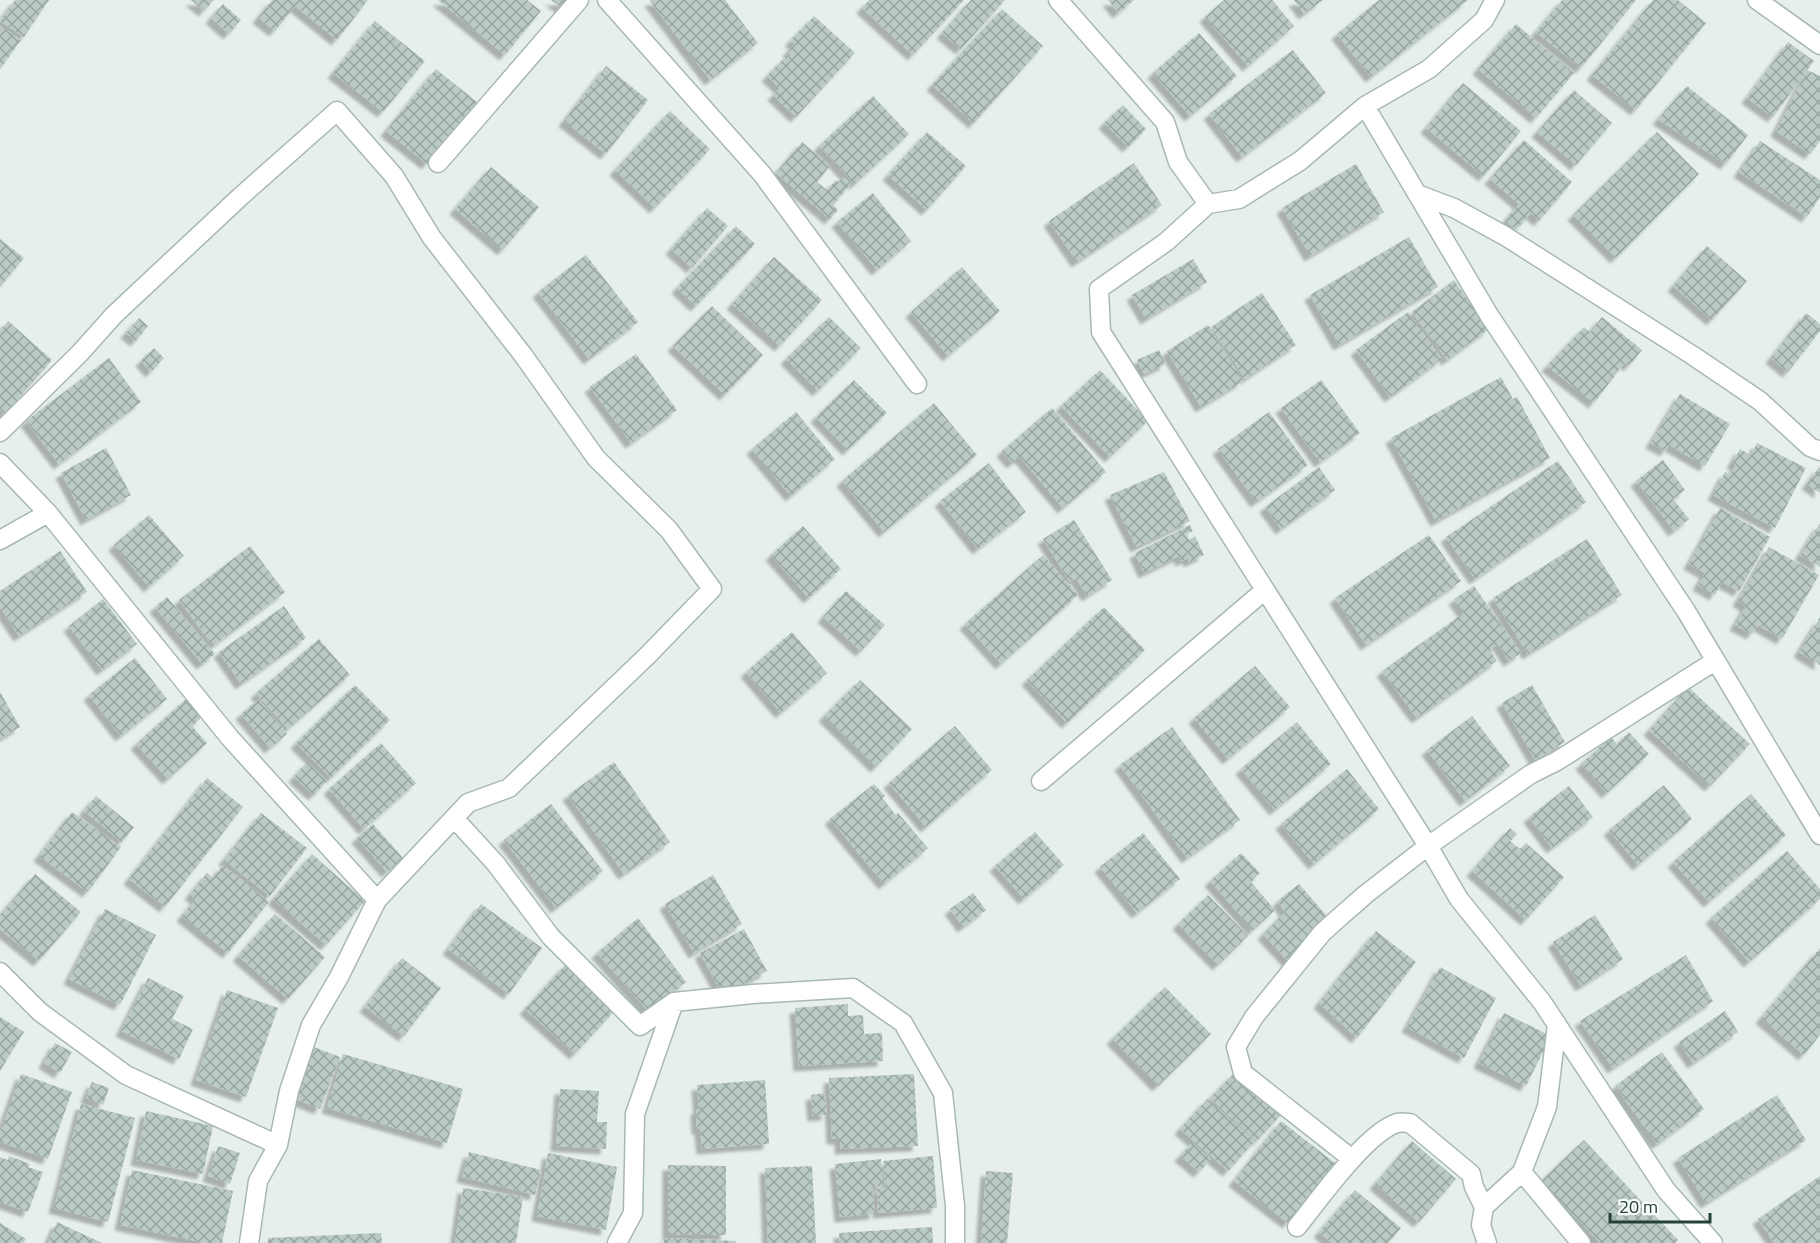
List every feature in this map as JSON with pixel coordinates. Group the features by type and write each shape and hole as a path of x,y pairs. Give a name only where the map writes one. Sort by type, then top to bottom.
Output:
{"street":[{"path":"438,163 579,0"},
{"path":"607,0 762,174 917,384"},
{"path":"1058,0 1165,122 1178,162 1208,204"},
{"path":"1495,0 1484,20 1429,69 1365,106 1300,161 1239,199 1208,204 1166,242 1099,289 1101,332 1428,846 1459,899 1542,1002 1666,1190 1713,1243"},
{"path":"1757,0 1820,45"},
{"path":"1365,106 1489,315 1686,611 1820,835"},
{"path":"0,432 80,353 114,315 240,197 337,111 394,176 432,238 523,355 596,458 669,530 712,589 509,788 468,803 377,900 339,977 311,1025 289,1091 278,1145 258,1181 249,1243"},
{"path":"1417,194 1454,208 1504,236 1683,349 1760,401 1810,447 1820,451"},
{"path":"0,463 48,513 230,738 377,900"},
{"path":"0,540 48,513"},
{"path":"1041,781 1265,590"},
{"path":"1352,1159 1243,1073 1236,1047 1254,1017 1322,933 1366,894 1428,846 1531,774 1557,761 1715,661"},
{"path":"454,818 496,864 551,937 640,1026 674,1002 753,994 853,988 903,1023 943,1093 956,1206 955,1243"},
{"path":"0,972 40,1012 126,1075 278,1145"},
{"path":"617,1243 633,1213 635,1114 674,1002"},
{"path":"1484,1207 1522,1172 1547,1107 1557,1024"},
{"path":"1297,1227 1352,1159 1384,1129 1398,1122 1410,1123 1471,1174 1474,1187 1484,1207 1481,1225 1487,1243"},
{"path":"1522,1172 1581,1243"}],"building":[{"path":"15,0 49,0 24,37 0,21"},
{"path":"191,0 214,0 204,11"},
{"path":"272,0 368,0 337,40 295,6 275,31 258,18"},
{"path":"438,0 527,0 541,11 505,55"},
{"path":"551,0 573,0 566,11"},
{"path":"651,0 725,0 758,43 710,80"},
{"path":"869,0 964,0 913,55 862,8"},
{"path":"971,0 1005,0 961,49 942,33"},
{"path":"1108,0 1134,0 1118,13"},
{"path":"1224,0 1272,0 1294,26 1248,66 1205,17"},
{"path":"1294,0 1323,0 1304,14"},
{"path":"1379,0 1468,0 1371,77 1337,34"},
{"path":"1562,0 1636,0 1581,68 1536,32"},
{"path":"1653,0 1678,0 1706,23 1636,110 1592,75"},
{"path":"223,4 241,20 229,34 211,18"},
{"path":"1002,9 1043,46 974,123 932,85"},
{"path":"814,16 855,53 796,117 773,95 780,88 767,76 784,58 786,61 791,55 788,51 795,44 790,41"},
{"path":"375,21 425,61 383,112 333,73"},
{"path":"1516,24 1574,73 1536,118 1478,69"},
{"path":"0,25 21,40 0,69"},
{"path":"1199,33 1237,76 1190,116 1153,73"},
{"path":"1788,42 1814,61 1773,117 1747,98"},
{"path":"1293,50 1326,93 1242,157 1209,114"},
{"path":"606,66 648,100 606,154 564,121"},
{"path":"436,69 477,102 427,164 386,131"},
{"path":"1807,70 1820,76 1820,141 1810,154 1776,131"},
{"path":"1463,83 1521,131 1484,176 1426,128"},
{"path":"1687,86 1748,135 1726,164 1658,119"},
{"path":"1574,90 1612,123 1576,165 1537,132"},
{"path":"873,96 909,134 855,184 819,146"},
{"path":"1123,105 1146,129 1128,147 1104,123"},
{"path":"670,111 710,149 655,208 615,170"},
{"path":"927,132 966,166 927,210 888,175"},
{"path":"1657,132 1699,174 1616,258 1573,215"},
{"path":"1524,140 1572,182 1539,221 1531,213 1516,230 1505,221 1519,204 1490,179"},
{"path":"1760,141 1820,180 1820,197 1807,217 1739,172"},
{"path":"802,142 830,166 817,182 827,190 836,180 838,182 843,177 851,184 833,205 838,210 830,219 776,173"},
{"path":"1134,163 1162,205 1077,262 1049,221"},
{"path":"1356,164 1384,212 1310,256 1282,208"},
{"path":"491,167 539,207 503,250 455,209"},
{"path":"873,193 911,241 877,270 837,222"},
{"path":"707,208 728,226 692,268 671,249"},
{"path":"736,226 755,244 696,306 677,288"},
{"path":"1409,237 1438,287 1339,345 1310,295"},
{"path":"0,239 24,258 0,287"},
{"path":"1707,246 1747,281 1712,320 1673,286"},
{"path":"586,255 638,322 589,359 538,292"},
{"path":"774,257 822,300 780,346 732,304"},
{"path":"1193,259 1207,282 1146,319 1132,295"},
{"path":"962,267 1000,311 948,356 911,312"},
{"path":"1454,280 1489,329 1447,360 1412,312"},
{"path":"1262,293 1296,345 1245,379 1211,327"},
{"path":"712,306 763,355 725,395 673,346"},
{"path":"1408,312 1442,359 1390,397 1356,350"},
{"path":"1806,313 1820,324 1820,331 1788,372 1771,358"},
{"path":"829,317 861,348 818,391 786,359"},
{"path":"1602,317 1642,350 1629,366 1625,362 1594,403 1547,366 1584,327 1590,332"},
{"path":"139,318 148,326 136,341 126,333"},
{"path":"8,321 52,360 5,414 0,409 0,331"},
{"path":"1208,325 1243,381 1201,407 1167,351"},
{"path":"154,348 164,358 151,372 141,361"},
{"path":"1159,350 1166,364 1144,374 1137,360"},
{"path":"636,354 677,410 631,443 590,387"},
{"path":"109,358 141,402 59,464 26,421"},
{"path":"1100,370 1148,421 1110,457 1061,406"},
{"path":"1501,377 1513,399 1517,397 1550,458 1436,521 1391,438"},
{"path":"854,380 887,413 848,450 816,417"},
{"path":"1321,380 1360,433 1320,462 1281,408"},
{"path":"1680,394 1730,424 1705,466 1669,445 1666,451 1651,443"},
{"path":"934,403 977,455 884,532 842,481"},
{"path":"1052,408 1106,472 1063,508 1020,457 1012,463 1002,451"},
{"path":"796,412 835,459 791,496 752,449"},
{"path":"1269,412 1308,465 1256,502 1218,449"},
{"path":"1757,443 1806,468 1775,528 1713,495 1725,472 1730,475 1736,465 1732,463 1740,449 1751,455"},
{"path":"106,448 131,495 86,520 61,473"},
{"path":"1663,460 1685,490 1673,499 1689,519 1674,531 1636,481"},
{"path":"1558,461 1586,502 1475,579 1446,537"},
{"path":"989,463 1026,512 978,549 940,501"},
{"path":"1319,467 1335,490 1281,529 1265,507"},
{"path":"1820,468 1820,493 1807,484"},
{"path":"1164,472 1190,521 1136,547 1110,495"},
{"path":"1720,508 1770,537 1739,591 1722,582 1715,595 1698,585 1705,573 1689,564"},
{"path":"149,515 184,556 149,587 114,545"},
{"path":"1074,520 1112,580 1087,596 1076,578 1070,582 1043,539"},
{"path":"1820,523 1820,567 1800,555"},
{"path":"1190,525 1193,531 1186,534 1189,540 1195,536 1204,555 1189,562 1188,558 1181,561 1179,556 1144,573 1135,553"},
{"path":"803,526 841,569 809,598 771,555"},
{"path":"1429,535 1461,581 1366,645 1335,598"},
{"path":"1587,539 1622,595 1528,654 1493,598"},
{"path":"250,546 285,592 213,646 179,600"},
{"path":"1769,547 1819,575 1782,639 1758,625 1752,634 1735,625 1746,606 1738,601"},
{"path":"60,551 87,592 19,636 0,607 0,591"},
{"path":"1043,555 1078,595 1001,664 965,624"},
{"path":"1474,586 1521,653 1509,661 1498,644 1490,650 1497,661 1417,718 1382,671 1464,613 1454,599"},
{"path":"846,591 885,625 861,651 823,617"},
{"path":"167,597 215,654 202,664 155,607"},
{"path":"103,599 137,644 102,670 69,626"},
{"path":"284,606 306,638 241,684 219,652"},
{"path":"1104,607 1145,650 1067,723 1027,680"},
{"path":"1820,617 1820,665 1799,652"},
{"path":"792,632 827,673 781,713 746,672"},
{"path":"319,639 350,675 288,729 256,693"},
{"path":"135,658 167,699 121,736 89,695"},
{"path":"1255,666 1290,707 1228,759 1194,718"},
{"path":"860,680 912,729 876,767 824,716"},
{"path":"355,685 390,720 331,778 296,743"},
{"path":"1532,685 1565,742 1535,760 1502,703"},
{"path":"1688,687 1750,744 1710,786 1649,730"},
{"path":"0,692 20,727 0,739"},
{"path":"186,699 202,717 192,726 207,743 168,779 136,744"},
{"path":"259,699 287,734 270,748 241,714"},
{"path":"1472,716 1510,766 1465,801 1427,750"},
{"path":"1297,722 1331,764 1275,810 1241,769"},
{"path":"955,726 992,770 926,827 889,783"},
{"path":"1172,727 1240,820 1187,858 1120,765"},
{"path":"1629,732 1649,754 1607,793 1581,764 1611,737 1617,744"},
{"path":"381,743 416,783 364,829 329,789"},
{"path":"307,762 327,781 314,795 294,777"},
{"path":"614,762 670,842 624,874 568,795"},
{"path":"1347,769 1379,809 1314,864 1281,824"},
{"path":"207,778 243,807 165,907 129,879"},
{"path":"874,784 885,796 882,798 896,815 898,813 928,848 884,884 830,819"},
{"path":"1664,785 1692,819 1638,865 1609,830"},
{"path":"1569,786 1593,817 1552,848 1529,817"},
{"path":"1751,794 1786,835 1709,902 1673,862"},
{"path":"96,796 134,827 122,842 84,811"},
{"path":"551,804 603,871 556,908 504,840"},
{"path":"72,812 121,847 88,892 39,856"},
{"path":"261,813 307,848 270,896 224,860"},
{"path":"373,824 403,858 387,872 357,838"},
{"path":"1510,828 1517,834 1510,841 1520,849 1526,843 1564,877 1526,920 1472,871"},
{"path":"1035,832 1064,865 1024,899 995,866"},
{"path":"1143,833 1180,879 1137,913 1100,867"},
{"path":"1787,851 1820,889 1820,899 1749,962 1711,918"},
{"path":"1241,853 1260,873 1251,882 1275,910 1253,930 1210,881"},
{"path":"312,854 365,901 326,945 273,899"},
{"path":"223,865 269,902 228,953 182,916 196,899 190,894 207,873 213,878"},
{"path":"35,874 81,912 39,961 0,929 0,915"},
{"path":"713,875 742,924 694,953 665,904"},
{"path":"1299,884 1333,923 1294,968 1263,934 1285,912 1278,901"},
{"path":"973,893 986,910 963,927 950,909"},
{"path":"1208,895 1248,936 1218,965 1178,924"},
{"path":"481,904 542,948 509,994 448,949"},
{"path":"105,909 156,935 120,1005 69,979"},
{"path":"275,914 325,957 288,999 238,956"},
{"path":"1595,915 1623,959 1581,986 1553,942"},
{"path":"638,918 686,982 649,1012 597,953"},
{"path":"744,929 767,971 723,995 700,953"},
{"path":"1376,931 1416,962 1357,1038 1319,1003"},
{"path":"1820,948 1820,1035 1804,1055 1761,1018"},
{"path":"1686,955 1713,1001 1613,1068 1580,1021"},
{"path":"402,958 441,988 404,1036 365,1007"},
{"path":"566,964 616,1009 575,1054 525,1009"},
{"path":"1440,967 1496,998 1464,1058 1407,1027"},
{"path":"148,978 184,996 172,1019 193,1029 179,1059 121,1031"},
{"path":"1165,987 1211,1034 1158,1086 1112,1039"},
{"path":"227,990 278,1008 246,1097 196,1080"},
{"path":"848,1004 848,1016 863,1015 864,1034 882,1033 883,1061 799,1066 795,1008"},
{"path":"1725,1011 1738,1032 1693,1063 1679,1042"},
{"path":"1504,1013 1551,1036 1526,1086 1479,1063"},
{"path":"0,1017 24,1032 0,1071"},
{"path":"55,1043 72,1052 60,1073 44,1063"},
{"path":"311,1046 340,1057 320,1109 291,1097"},
{"path":"1662,1052 1704,1109 1657,1144 1615,1086"},
{"path":"343,1054 463,1089 447,1143 327,1108"},
{"path":"1234,1073 1281,1115 1257,1141 1210,1098"},
{"path":"21,1074 72,1092 48,1159 0,1142 0,1133"},
{"path":"914,1074 918,1146 840,1149 840,1139 832,1139 829,1078"},
{"path":"765,1080 769,1144 702,1149 700,1129 697,1129 696,1109 699,1109 697,1085"},
{"path":"92,1082 109,1088 103,1105 86,1098"},
{"path":"560,1089 599,1091 597,1122 607,1122 606,1149 556,1146"},
{"path":"824,1093 827,1115 813,1116 811,1095"},
{"path":"1777,1095 1806,1140 1706,1203 1678,1158"},
{"path":"1207,1099 1255,1141 1228,1171 1180,1129"},
{"path":"81,1104 135,1118 108,1222 54,1208"},
{"path":"146,1111 213,1126 203,1174 136,1160"},
{"path":"1281,1121 1335,1163 1288,1223 1234,1181"},
{"path":"1584,1140 1678,1240 1675,1243 1600,1243 1541,1181"},
{"path":"1412,1141 1456,1179 1419,1222 1375,1184"},
{"path":"1192,1143 1211,1159 1199,1172 1180,1156"},
{"path":"218,1146 240,1153 230,1184 208,1176"},
{"path":"469,1152 541,1170 535,1195 462,1177"},
{"path":"548,1153 617,1167 606,1230 537,1216"},
{"path":"9,1156 30,1164 28,1167 43,1172 28,1212 0,1202 0,1157 8,1160"},
{"path":"933,1156 937,1208 878,1213 877,1188 885,1187 883,1161"},
{"path":"881,1159 883,1186 872,1187 875,1214 840,1217 835,1164"},
{"path":"668,1165 726,1166 726,1235 668,1235"},
{"path":"812,1166 816,1243 768,1243 765,1168"},
{"path":"132,1170 233,1191 222,1243 205,1243 120,1225"},
{"path":"986,1171 1013,1173 1007,1243 981,1243"},
{"path":"1820,1176 1820,1243 1774,1243 1758,1219"},
{"path":"463,1188 523,1197 516,1243 455,1243"},
{"path":"1355,1190 1401,1228 1388,1243 1332,1243 1319,1232"},
{"path":"57,1222 102,1243 48,1243"},
{"path":"0,1223 26,1239 23,1243 0,1243"},
{"path":"932,1227 933,1243 840,1243 839,1233"},
{"path":"381,1233 382,1243 268,1243 268,1238"},
{"path":"664,1238 736,1241 736,1243 664,1243"}]}
